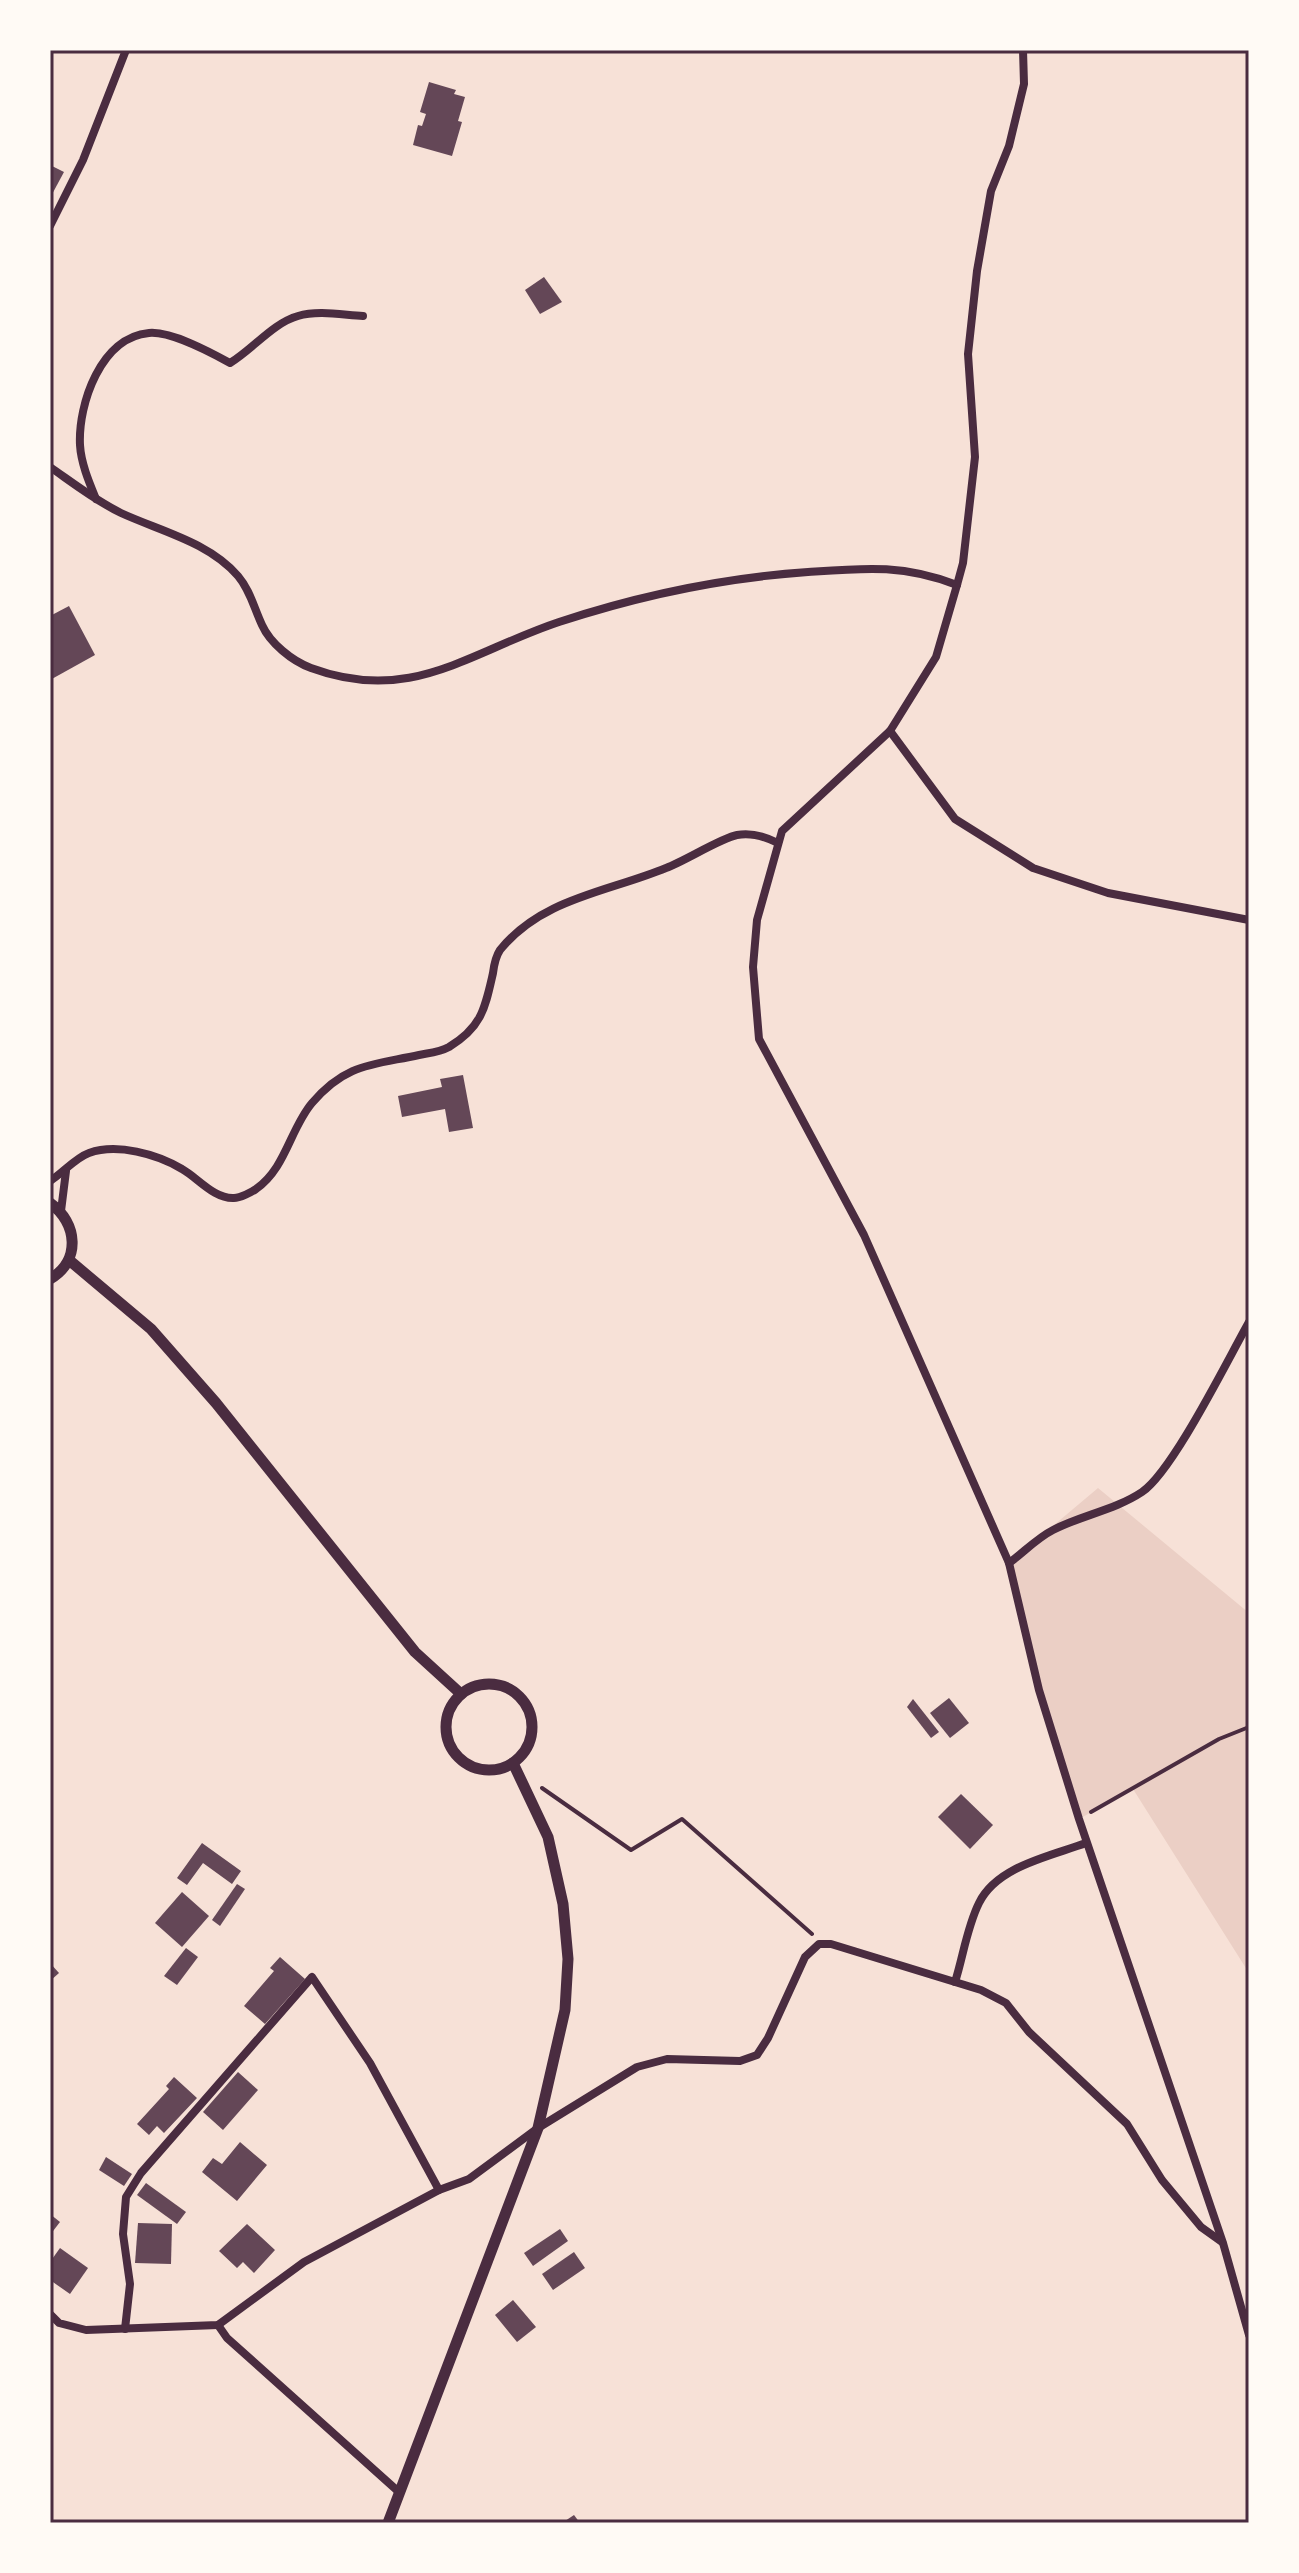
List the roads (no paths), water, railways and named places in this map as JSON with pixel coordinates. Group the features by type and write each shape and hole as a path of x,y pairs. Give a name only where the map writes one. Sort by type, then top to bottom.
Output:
{"street":[{"path":"50,226 83,160 126,50"},
{"path":"1023,50 1024,84 1009,146 991,191 977,271 968,354 975,457 963,563 936,657 890,731 782,831 757,920 753,967 759,1039 864,1235 1009,1563 1039,1690 1086,1843 1223,2243 1249,2335"},
{"path":"96,500 80,449 80,426 89,390 104,362 121,343 152,332 170,336 230,363 297,316 363,316"},
{"path":"50,467 96,500 198,546 223,563 238,576 253,600 263,628 279,648 307,667 348,679 391,682 428,675 557,623 684,586 763,574 858,567 925,572 957,585"},
{"path":"890,731 955,819 1033,868 1108,893 1249,920"},
{"path":"50,1181 77,1159 111,1149 161,1159 183,1169 213,1192 235,1198 255,1190 279,1163 311,1103 340,1078 354,1069 384,1060 446,1049 475,1027 486,1009 498,952 534,918 563,902 666,868 737,835 762,836 778,843"},
{"path":"61,1211 66,1171"},
{"path":"50,1203 61,1211 73,1234 69,1260 50,1279"},
{"path":"69,1260 160,1340 216,1403 415,1652 461,1694"},
{"path":"1009,1563 1050,1531 1120,1504 1145,1490 1171,1458 1249,1322"},
{"path":"501,1685 514,1691 524,1701 530,1713 530,1741 524,1754 513,1763 485,1771 458,1759 450,1747 445,1733 446,1718 451,1705 473,1686 501,1685"},
{"path":"388,2523 538,2128 565,2010 568,1959 563,1904 548,1837 513,1763"},
{"path":"955,1982 979,1903 989,1889 1004,1875 1086,1843"},
{"path":"50,2314 59,2323 86,2330 218,2325 304,2262 439,2190 469,2179 538,2128 637,2067 667,2059 740,2061 757,2055 768,2038 805,1957 819,1944 831,1944 981,1990 1006,2003 1029,2032 1127,2124 1162,2180 1201,2227 1223,2243"},
{"path":"125,2329 130,2284 123,2234 126,2197 141,2173 312,1977 370,2063 439,2190"},
{"path":"218,2325 227,2338 400,2493"}]}
